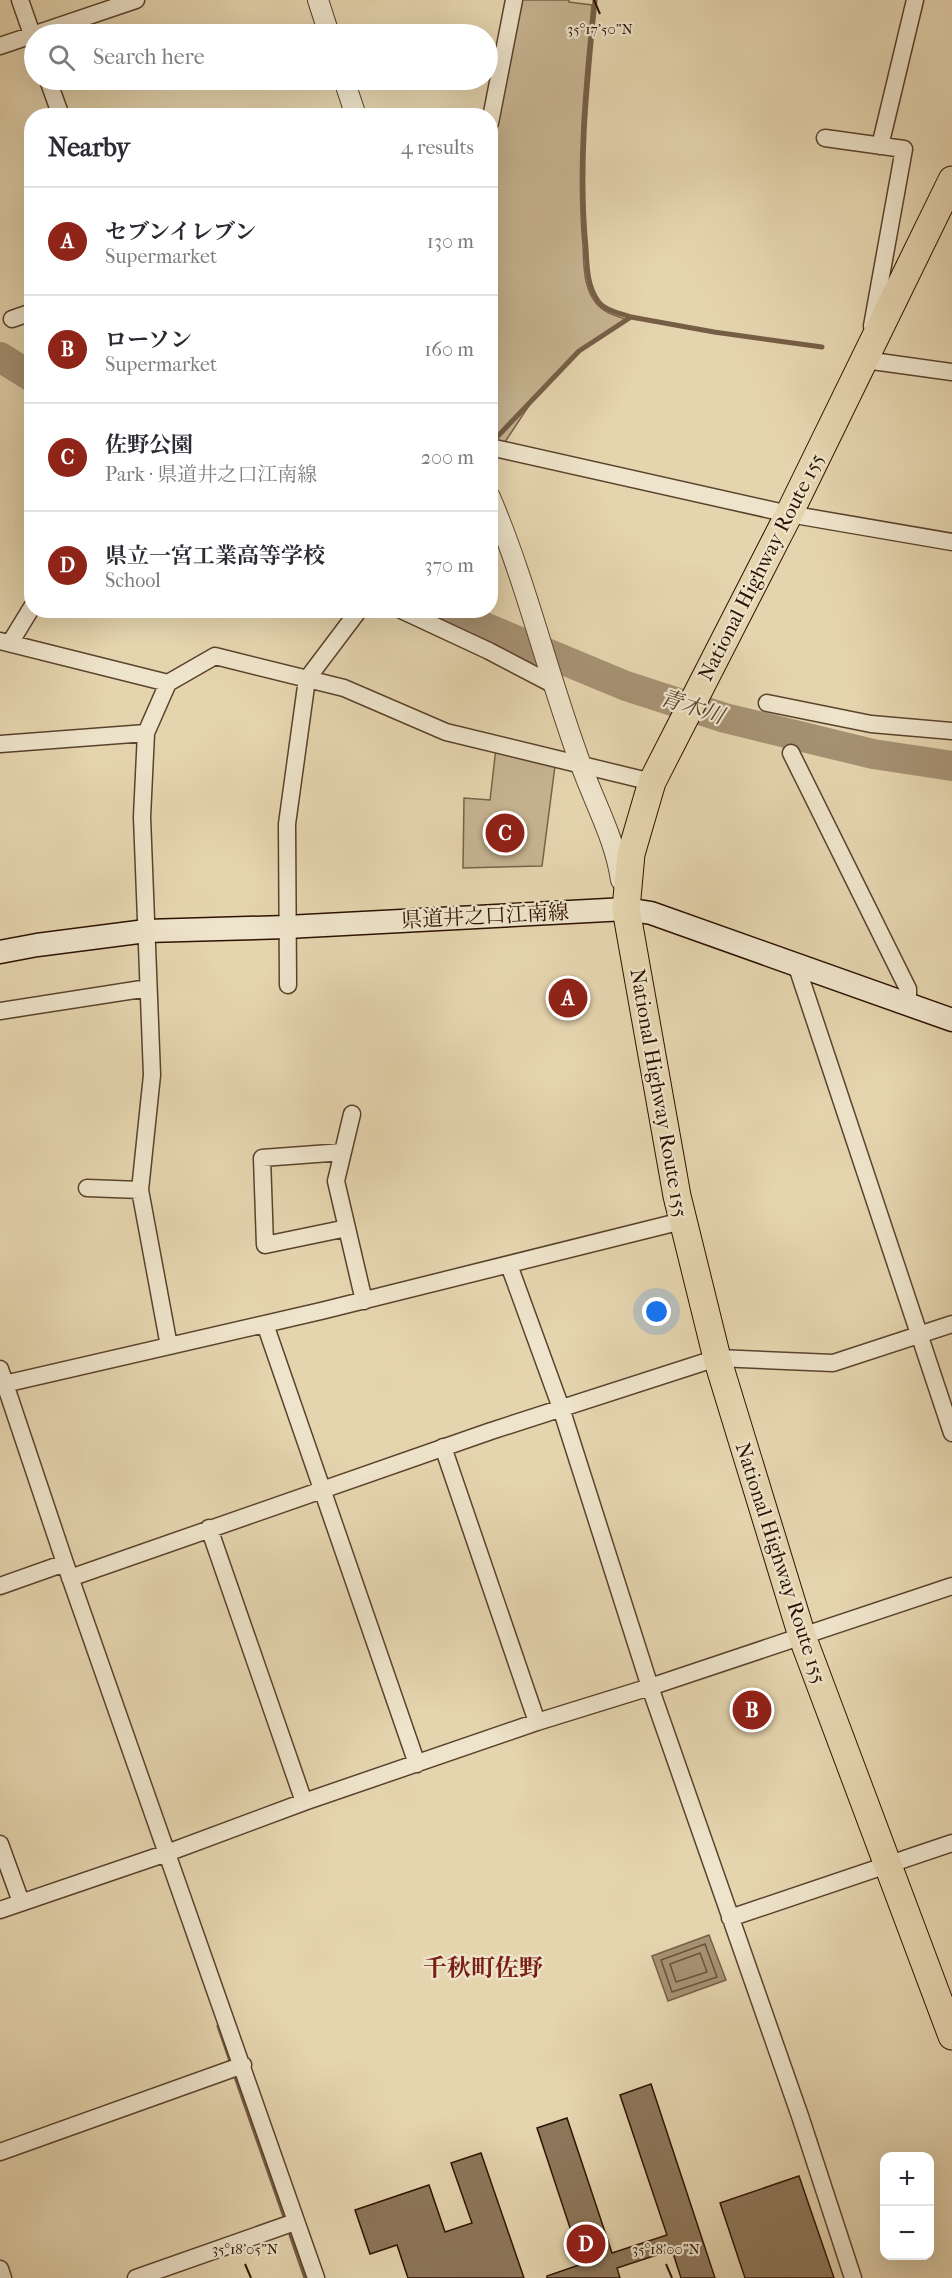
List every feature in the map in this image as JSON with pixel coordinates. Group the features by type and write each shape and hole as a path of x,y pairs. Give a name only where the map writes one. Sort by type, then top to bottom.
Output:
{"highway":[{"name":"National Highway Route 155","path":"950,190 789,514 652,782 631,854 626,909 682,1221 717,1358 802,1636 952,2036"}],"main road":[{"name":"県道井之口江南線","path":"0,952 146,931 287,927 626,909 651,914 952,1020"}],"street":[{"path":"21,0 29,24"},
{"path":"69,24 136,0"},
{"path":"318,0 326,24"},
{"path":"498,82 514,0"},
{"path":"880,146 915,0"},
{"path":"0,46 24,39"},
{"path":"52,90 58,108"},
{"path":"348,90 354,108"},
{"path":"493,108 496,90"},
{"path":"825,138 904,149 865,360 952,372"},
{"path":"12,319 24,315"},
{"path":"498,449 789,514 952,542"},
{"path":"498,516 510,545 581,765 617,854 626,909"},
{"path":"24,618 5,642 168,683"},
{"path":"288,986 287,824 307,679 353,618"},
{"path":"418,618 553,680"},
{"path":"169,1346 140,1190 152,1075 142,817 146,733 168,683 215,656 344,688 446,732 652,782"},
{"path":"767,703 871,724 952,731"},
{"path":"0,744 146,733"},
{"path":"791,753 908,989 908,1004"},
{"path":"796,964 952,1433"},
{"path":"0,1011 148,988"},
{"path":"352,1114 336,1181 364,1301"},
{"path":"343,1152 262,1158 265,1245 347,1228"},
{"path":"87,1188 140,1190"},
{"path":"316,2278 2,1379 169,1346 364,1301 682,1221"},
{"path":"509,1265 561,1408 650,1687 800,2116 853,2278"},
{"path":"265,1324 417,1764"},
{"path":"0,1586 67,1570 209,1528 443,1447 717,1358 833,1363 952,1324"},
{"path":"443,1447 537,1722"},
{"path":"209,1528 304,1802"},
{"path":"0,1910 537,1722 650,1687 952,1586"},
{"path":"730,1918 952,1843"},
{"path":"0,1844 21,1902"},
{"path":"0,2152 243,2065"},
{"path":"136,2278 295,2222"},
{"path":"0,2269 3,2278"}],"shaded area":[{"path":"515,0 569,0 569,2 592,5 584,95 580,186 584,268 586,283 596,303 607,312 628,320 579,351 534,398 503,445 498,446 498,108 495,108"},
{"path":"496,748 555,766 542,866 463,868 464,798 490,800"}],"water":[{"path":"709,1935 726,1980 668,2001 652,1956"}],"building":[{"path":"651,2084 715,2278 681,2278 672,2250 617,2268 620,2278 547,2278 547,2276 582,2264 537,2128 567,2118 612,2253 667,2235 620,2095"},
{"path":"481,2153 524,2278 408,2278 397,2245 370,2254 355,2210 429,2185 445,2232 472,2223 451,2163"},
{"path":"799,2176 834,2278 745,2278 720,2203"}],"waterway":[{"path":"595,0 583,155 587,269 594,295 601,304 631,317"},
{"path":"498,436 579,351 631,317 714,332 822,347"},
{"name":"青木川","path":"0,357 24,372"},
{"name":"青木川","path":"462,618 626,686 725,718 873,754 952,766"},
{"path":"219,2026 231,2061"},
{"path":"236,2077 285,2217"},
{"path":"291,2235 306,2278"}],"place":[{"name":"佐野公園","path":"505,833"},
{"name":"セブンイレブン","path":"568,998"},
{"name":"ローソン","path":"752,1710"},
{"name":"県立一宮工業高等学校","path":"586,2244"}],"district":[{"name":"千秋町佐野","path":"483,1968"}]}
